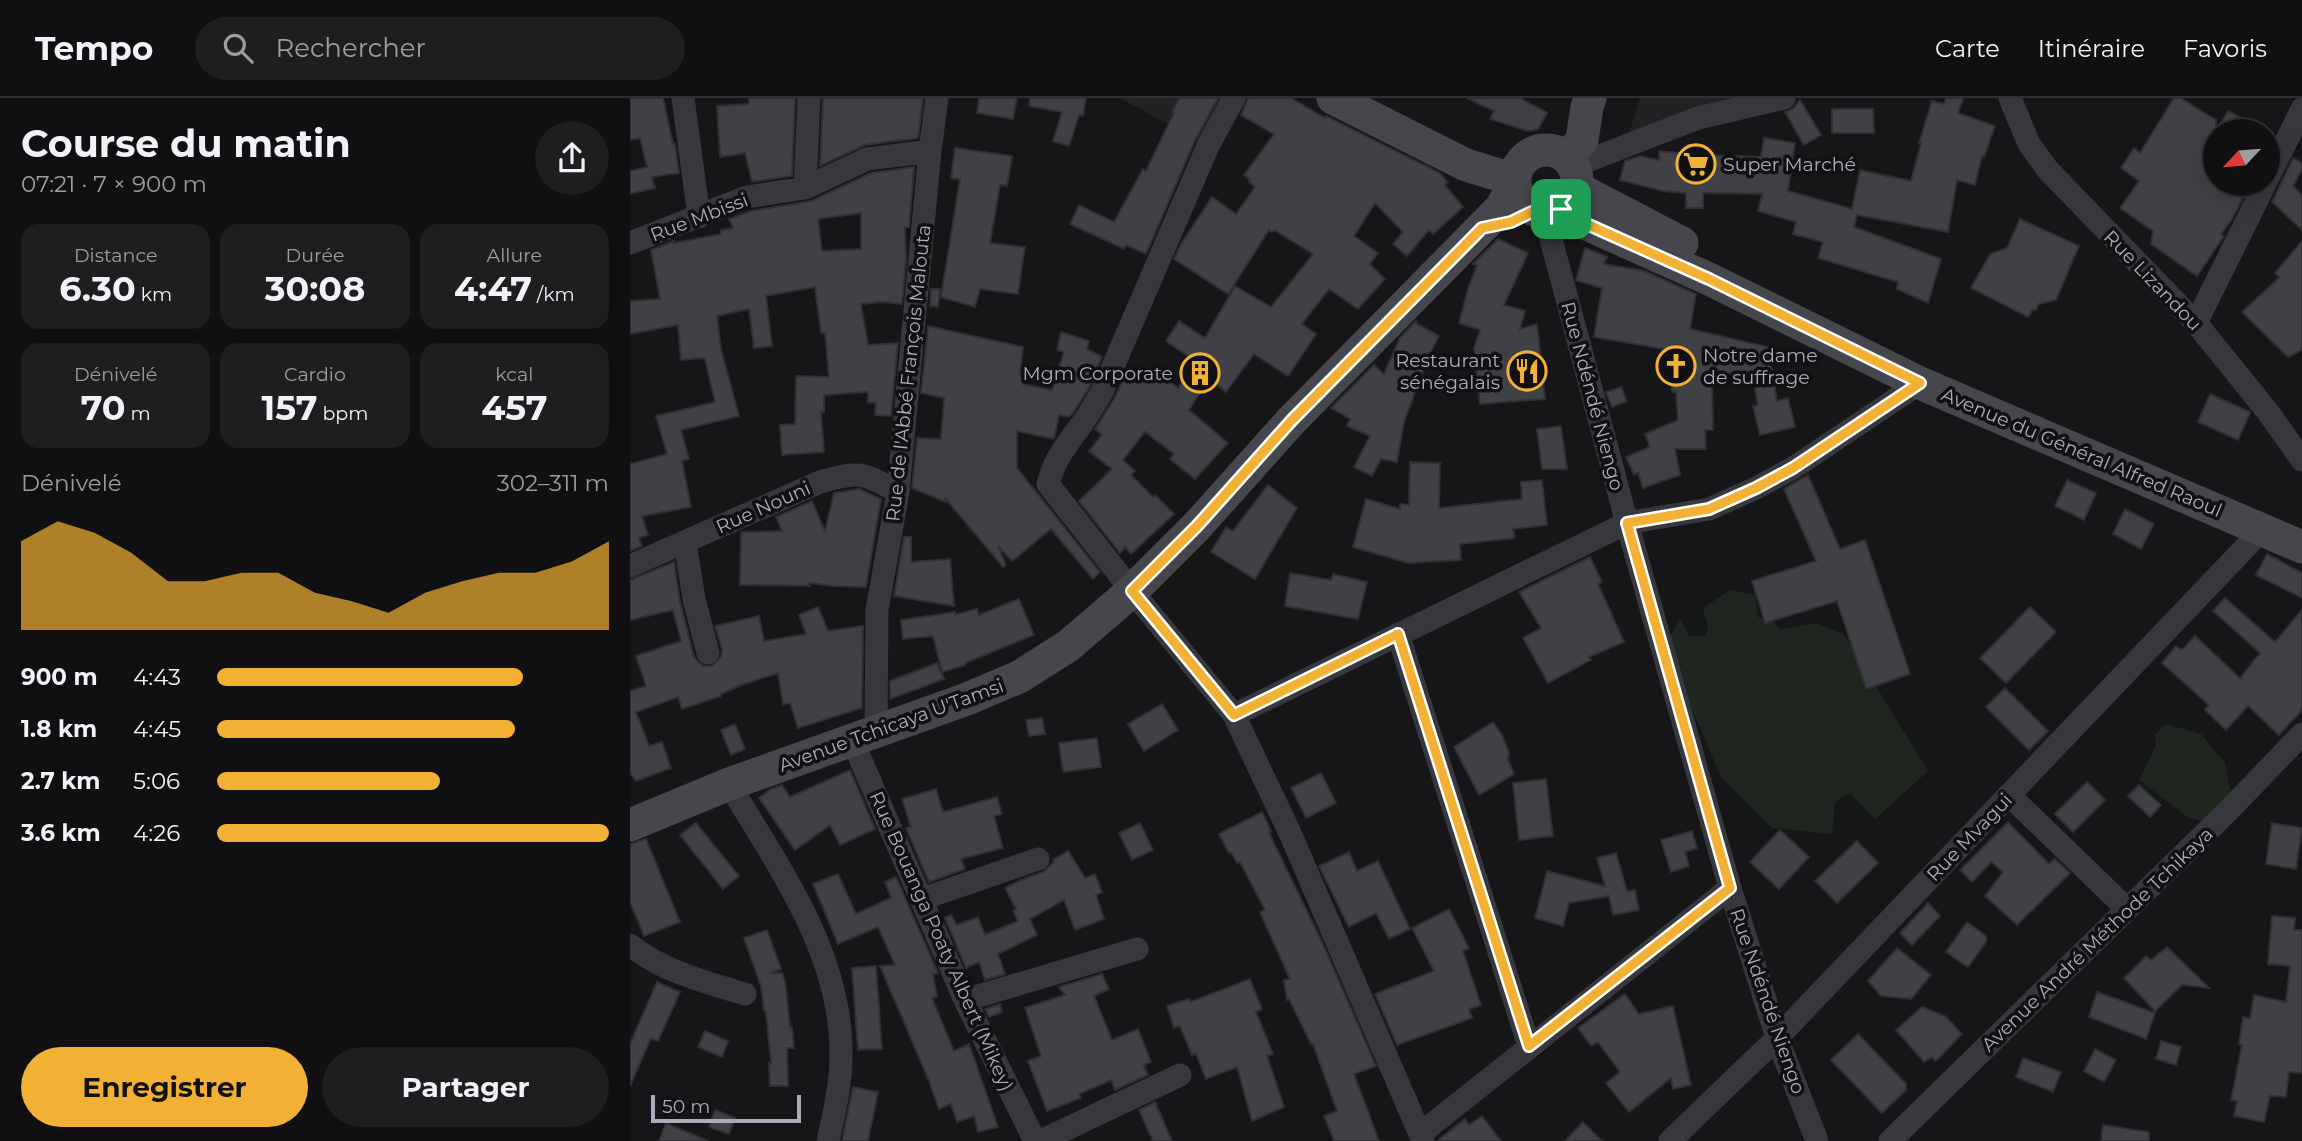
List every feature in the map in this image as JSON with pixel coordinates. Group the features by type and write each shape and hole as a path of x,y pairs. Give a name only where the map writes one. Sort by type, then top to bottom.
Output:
{"street":[{"path":"683,98 698,217"},
{"path":"805,188 808,98"},
{"name":"Rue de l'Abbé François Malouta","path":"864,735 877,610 898,492 937,98"},
{"path":"1234,98 1208,146 1102,392 1082,425 1066,443 1053,466 1048,484 1234,715 1290,833 1422,1138 1529,1046 1730,888"},
{"name":"Avenue du Général Alfred Raoul","path":"1333,98 1445,152 1466,165 1545,181 1683,244 1922,360 2302,525"},
{"path":"1367,98 1545,181 1698,118 1784,98"},
{"name":"Rue Lizandou","path":"2010,98 2029,144 2048,170 2196,323 2268,412 2302,460"},
{"name":"Avenue Tchicaya U'Tamsi","path":"630,825 729,785 967,699 1019,677 1068,646 1132,591 1197,526 1292,420 1501,208 1545,181 1582,139 1588,102"},
{"path":"2280,153 2302,108"},
{"name":"Rue Mbissi","path":"630,243 747,197 805,188 867,159 930,151"},
{"path":"1466,165 1480,185 1488,209 1485,224"},
{"name":"Avenue du Général Alfred Raoul","path":"1545,181 1580,221 1709,279 1920,383 2302,547"},
{"name":"Rue Ndéndé Niengo","path":"1545,181 1627,523 1730,888 1777,1038 1817,1141"},
{"path":"2196,323 2259,196"},
{"path":"1234,715 1627,523 1709,509 1756,488 1793,468 1920,383"},
{"name":"Rue Nouni","path":"630,566 820,482 845,474 866,475 898,492"},
{"name":"Rue Mvagui","path":"1670,1141 1777,1038 2263,530"},
{"path":"685,542 694,599 708,653"},
{"path":"1398,634 1529,1046"},
{"name":"Avenue André Méthode Tchikaya","path":"1890,1141 2229,810 2302,734"},
{"name":"Rue Bouanga Poaty Albert (Mikey)","path":"864,735 922,899 965,1000 1035,1141"},
{"path":"729,785 783,876 818,942 836,999 841,1056 828,1141"},
{"path":"2009,795 2127,909"},
{"path":"922,899 1038,859"},
{"path":"630,945 644,956 684,975 745,993"},
{"path":"965,1000 1137,948"},
{"path":"1041,1141 1180,1075"}],"shaded area":[{"path":"1120,98 1234,98 1208,146"},
{"path":"1640,98 1742,98 1629,134"},
{"path":"1730,590 1755,595 1758,617 1772,621 1780,629 1816,623 1844,634 1928,771 1875,819 1850,793 1835,802 1832,834 1772,828 1721,777 1665,646 1680,618 1689,636 1705,636 1708,627 1703,608"},
{"path":"2166,724 2201,734 2225,763 2232,798 2205,821 2189,818 2139,780 2156,746 2155,735"}],"building":[{"path":"630,98 663,98 675,144 679,173 652,177 655,188 630,194 630,171 647,167 640,138 630,140"},
{"path":"749,98 795,98 792,176 752,182 745,153 720,157 717,106 749,104"},
{"path":"823,98 923,98 918,138 865,145 820,166"},
{"path":"979,98 1017,98 1013,119 977,113"},
{"path":"1030,98 1086,98 1083,116 1079,115 1069,146 1053,141 1062,112 1029,106"},
{"path":"1179,98 1218,98 1195,140 1146,254 1126,245 1124,249 1070,224 1079,205 1114,222 1143,169 1146,171"},
{"path":"1248,98 1291,98 1325,118 1326,116 1440,173 1448,182 1445,185 1463,207 1433,234 1429,230 1407,256 1393,244 1403,232 1375,203 1354,236 1378,253 1370,264 1385,279 1358,309 1329,289 1302,324 1316,334 1288,376 1254,354 1226,392 1209,378 1189,410 1228,443 1195,479 1170,459 1174,454 1145,432 1123,460 1135,471 1131,475 1174,514 1131,554 1125,547 1120,553 1079,501 1112,469 1089,451 1102,435 1095,429 1123,380 1127,383 1134,373 1141,378 1148,367 1178,388 1195,361 1166,341 1179,321 1205,338 1235,286 1271,307 1313,254 1274,230 1269,230 1228,294 1174,259 1212,197 1236,214 1255,187 1244,175 1274,134 1241,115"},
{"path":"1467,98 1520,98 1547,113 1538,129 1528,131 1490,119 1494,111"},
{"path":"1946,98 1963,98 1958,113 1995,126 1984,157 1982,156 1975,185 1957,180 1948,232 1857,215 1854,227 1941,259 1928,303 1897,289 1898,282 1818,258 1823,242 1793,234 1796,222 1758,211 1762,194 1703,193 1703,208 1686,208 1686,193 1663,191 1620,180 1625,161 1640,156 1659,160 1659,151 1688,154 1688,145 1705,147 1705,155 1761,157 1764,138 1795,143 1788,191 1852,209 1860,170 1911,181 1932,101 1944,104"},
{"path":"2174,98 2180,98 2214,119 2203,119 2203,196 2244,196 2221,234 2224,236 2197,276 2151,244 2153,231 2120,208 2139,181 2121,168 2134,148 2140,153"},
{"path":"1800,100 1821,135 1804,145 1785,112 1793,109"},
{"path":"1832,109 1873,109 1874,133 1832,133"},
{"path":"2228,111 2243,119 2223,119"},
{"path":"955,148 1012,156 1007,186 1000,185 990,243 1025,247 1018,294 980,289 975,307 941,297 960,179 951,178"},
{"path":"2293,158 2302,163 2302,170 2293,186 2302,195 2302,230 2272,202 2275,196 2280,196 2280,185"},
{"path":"914,167 909,227 905,227 906,261 902,304 861,304 868,345 898,343 891,416 875,415 876,403 868,402 868,392 824,395 824,412 821,412 824,452 782,455 780,425 795,424 796,376 829,377 825,333 821,333 815,287 766,296 772,346 754,348 749,309 717,316 721,349 739,416 681,430 689,459 682,461 691,507 642,516 648,535 639,538 642,546 630,551 630,464 667,454 656,416 715,402 705,360 681,360 678,325 630,334 630,301 660,299 651,250 674,241 721,234 721,230 733,228 729,219 751,211 811,201 871,173","holes":["861,213 861,249 822,251 818,219"]},
{"path":"2020,219 2079,246 2056,300 2039,304 2028,317 1971,288 1990,254 2007,248"},
{"path":"1498,239 1528,253 1504,305 1525,311 1520,329 1537,324 1545,399 1480,404 1474,348 1480,330 1459,323 1477,265 1473,264"},
{"path":"2302,241 2302,350 2288,357 2242,312 2280,277 2275,273"},
{"path":"1585,248 1607,257 1604,264 1644,271 1696,294 1690,329 1768,347 1777,401 1788,398 1795,427 1760,435 1753,406 1758,405 1753,379 1712,369 1713,430 1705,430 1706,449 1675,449 1680,475 1643,488 1638,473 1634,475 1626,457 1650,447 1645,434 1678,420 1676,392 1672,392 1670,350 1594,337 1602,288 1576,280"},
{"path":"931,289 940,289 938,307 930,306"},
{"path":"1416,321 1439,336 1404,422 1397,462 1381,459 1372,476 1354,467 1370,436 1347,426 1350,419 1331,408 1374,365 1384,374 1400,338"},
{"path":"928,326 1023,347 1020,375 1024,375 1023,384 1052,390 1064,352 1057,350 1061,332 1089,341 1087,349 1102,357 1090,386 1073,413 1069,417 1059,415 1054,439 1017,431 1017,468 1100,572 1093,579 1051,529 1012,561 998,546 1006,565 1003,567 945,498 946,502 912,488 917,438 941,439 944,398 921,393"},
{"path":"1621,387 1627,401 1612,407 1606,392"},
{"path":"2210,394 2250,412 2238,440 2198,422"},
{"path":"1561,426 1567,469 1542,469 1537,429"},
{"path":"1410,462 1440,463 1439,508 1522,499 1521,482 1542,480 1547,525 1513,529 1515,538 1460,544 1461,560 1408,563 1353,547 1366,499 1400,509 1400,504 1409,505"},
{"path":"1808,475 1840,549 1865,540 1910,674 1866,689 1837,601 1765,623 1752,581 1816,561 1784,489"},
{"path":"2067,480 2096,493 2084,520 2055,506"},
{"path":"1268,485 1297,508 1255,579 1211,552 1226,527 1233,531"},
{"path":"859,489 881,499 866,587 809,583 810,586 740,585 741,532 782,531 776,517 812,501 825,531 834,493"},
{"path":"2125,509 2154,524 2141,549 2113,534"},
{"path":"904,537 911,537 911,562 950,559 954,606 894,596"},
{"path":"2267,554 2302,573 2302,598 2256,575"},
{"path":"1590,557 1602,582 1598,584 1624,642 1589,657 1591,660 1548,683 1523,638 1541,628 1519,592"},
{"path":"674,562 680,602 694,657 704,666 712,666 721,657 722,649 715,626 759,616 764,641 806,634 799,615 818,607 828,631 863,626 862,708 798,728 790,703 783,704 778,673 682,709 678,697 636,712 649,746 662,742 671,768 636,781 630,773 630,691 646,686 636,656 681,641 673,610 630,620 630,580"},
{"path":"1290,573 1331,580 1333,574 1367,582 1358,619 1285,606"},
{"path":"2225,598 2275,642 2302,610 2302,710 2279,735 2248,706 2226,730 2205,710 2209,705 2162,663 2176,646 2182,650 2195,636 2240,678 2260,653 2213,611"},
{"path":"1019,599 1034,635 965,665 942,672 933,636 903,639 901,620 955,612 955,615 977,609 979,615"},
{"path":"2030,607 2056,632 2006,683 1980,658"},
{"path":"937,663 944,679 890,699 890,681"},
{"path":"2005,688 2048,731 2029,750 1986,707"},
{"path":"1162,704 1178,730 1144,751 1128,724"},
{"path":"1042,718 1045,734 1029,736 1026,720"},
{"path":"1493,722 1502,735 1514,774 1479,795 1454,747"},
{"path":"735,724 745,749 731,755 721,730"},
{"path":"1097,738 1101,767 1063,772 1059,743"},
{"path":"850,770 875,829 840,845 830,825 795,850 759,798 782,785 790,797"},
{"path":"1321,773 1336,803 1306,818 1291,788"},
{"path":"1546,779 1553,836 1519,840 1513,783"},
{"path":"2087,782 2105,800 2073,832 2055,814"},
{"path":"2139,785 2161,805 2150,817 2128,796"},
{"path":"936,789 943,812 997,797 1002,814 994,816 1003,848 961,859 965,869 929,882 906,828 911,827 902,799"},
{"path":"1262,812 1271,831 1269,833 1323,944 1376,1066 1354,1074 1379,1141 1334,1141 1324,1116 1337,1111 1313,1044 1289,999 1287,1000 1284,980 1290,979 1260,912 1265,910 1240,862 1237,863 1231,852 1229,853 1219,834"},
{"path":"2008,822 2049,864 2055,859 2070,873 2017,925 1985,896 2003,872 1991,862 1972,882 1960,870"},
{"path":"696,823 739,876 723,889 680,835"},
{"path":"1140,823 1153,850 1132,860 1119,833"},
{"path":"2272,823 2302,828 2296,869 2266,864"},
{"path":"1780,830 1809,857 1779,889 1750,862"},
{"path":"1692,831 1697,848 1685,852 1689,866 1671,872 1661,840"},
{"path":"646,839 680,922 644,936 630,902 630,844"},
{"path":"1857,841 1878,863 1837,903 1815,881"},
{"path":"1068,851 1085,878 1095,874 1102,892 1096,895 1104,919 1075,930 1064,900 1030,919 1037,935 998,954 1005,974 985,980 979,962 966,968 945,918 951,915 957,925 978,917 985,935 1018,921 1013,911 1016,909 1005,888 1043,872 1053,860"},
{"path":"1349,852 1357,871 1378,861 1410,929 1389,939 1376,913 1349,927 1319,866"},
{"path":"1616,853 1627,891 1635,890 1639,910 1613,915 1609,896 1569,903 1563,926 1535,918 1547,871 1605,886 1597,858"},
{"path":"838,874 856,914 891,898 885,882 896,877 938,973 933,974 937,997 932,998 954,1051 969,1044 998,1127 978,1132 974,1116 957,1122 951,1104 939,1109 880,966 895,965 878,927 838,944 813,884"},
{"path":"1928,903 1940,916 1912,945 1900,933"},
{"path":"1449,909 1469,948 1463,951 1481,1005 1469,1009 1472,1018 1397,1045 1375,994 1434,971 1412,928"},
{"path":"2272,916 2295,918 2294,930 2302,930 2302,1073 2289,1072 2286,1097 2270,1096 2264,1122 2234,1116 2237,1101 2231,1100 2242,1045 2239,1044 2243,1017 2250,1019 2254,995 2286,1002 2290,966 2268,964"},
{"path":"1967,922 1986,936 1986,942 1968,967 1946,952"},
{"path":"767,930 781,969 770,973 782,973 792,1027 794,1048 787,1048 788,1086 770,1086 771,1063 766,1011 761,986 744,938"},
{"path":"2167,947 2209,988 2182,985 2155,1011 2124,978 2146,956 2151,960"},
{"path":"1897,948 1931,975 1911,999 1881,996 1868,981"},
{"path":"876,966 882,1049 858,1050 852,968"},
{"path":"1102,974 1109,989 1094,996 1112,1040 1138,1029 1151,1062 1144,1065 1148,1075 1115,1090 1111,1080 1079,1094 1081,1098 1047,1111 1028,1061 1041,1056 1025,1008 1065,995 1059,987"},
{"path":"1250,979 1262,1009 1256,1012 1273,1054 1267,1056 1284,1107 1252,1121 1237,1067 1206,1079 1180,1026 1174,1028 1167,1006 1189,999 1190,1002"},
{"path":"657,982 680,992 658,1041 651,1038 630,1086 630,1044"},
{"path":"2097,992 2155,1013 2146,1039 2089,1017"},
{"path":"1625,994 1639,1014 1673,1006 1691,1085 1673,1089 1671,1078 1629,1112 1606,1083 1620,1072 1598,1042 1591,1046 1578,1028"},
{"path":"1000,1004 1002,1012 989,1017 985,1009"},
{"path":"1922,1007 1945,1016 1962,1034 1936,1061 1932,1057 1924,1062 1896,1030"},
{"path":"705,1031 728,1041 722,1057 698,1047"},
{"path":"1858,1034 1906,1084 1906,1090 1882,1113 1831,1060"},
{"path":"2161,1041 2181,1047 2176,1065 2156,1059"},
{"path":"2095,1049 2116,1060 2104,1082 2084,1071"},
{"path":"2023,1058 2061,1072 2053,1092 2016,1077"},
{"path":"853,1087 878,1092 868,1141 842,1141"},
{"path":"1155,1102 1172,1141 1153,1141 1139,1110"},
{"path":"715,1110 735,1118 729,1134 709,1127"},
{"path":"1482,1116 1501,1141 1437,1141 1465,1119 1469,1125"},
{"path":"1583,1122 1602,1141 1565,1141"},
{"path":"666,1123 708,1141 659,1141"},
{"path":"2103,1125 2149,1132 2149,1141 2101,1141"}],"place":[{"name":"Super Marché","path":"1696,164"},
{"name":"Notre dame de suffrage","path":"1676,366"},
{"name":"Restaurant sénégalais","path":"1527,371"},
{"name":"Mgm Corporate","path":"1200,373"}],"route":[{"path":"1561,209 1580,221 1709,279 1920,383 1793,468 1756,488 1709,509 1627,523 1730,888 1529,1046 1398,634 1234,715 1132,591 1197,526 1292,420 1482,228 1499,226 1534,211 1544,213 1561,209"}]}
